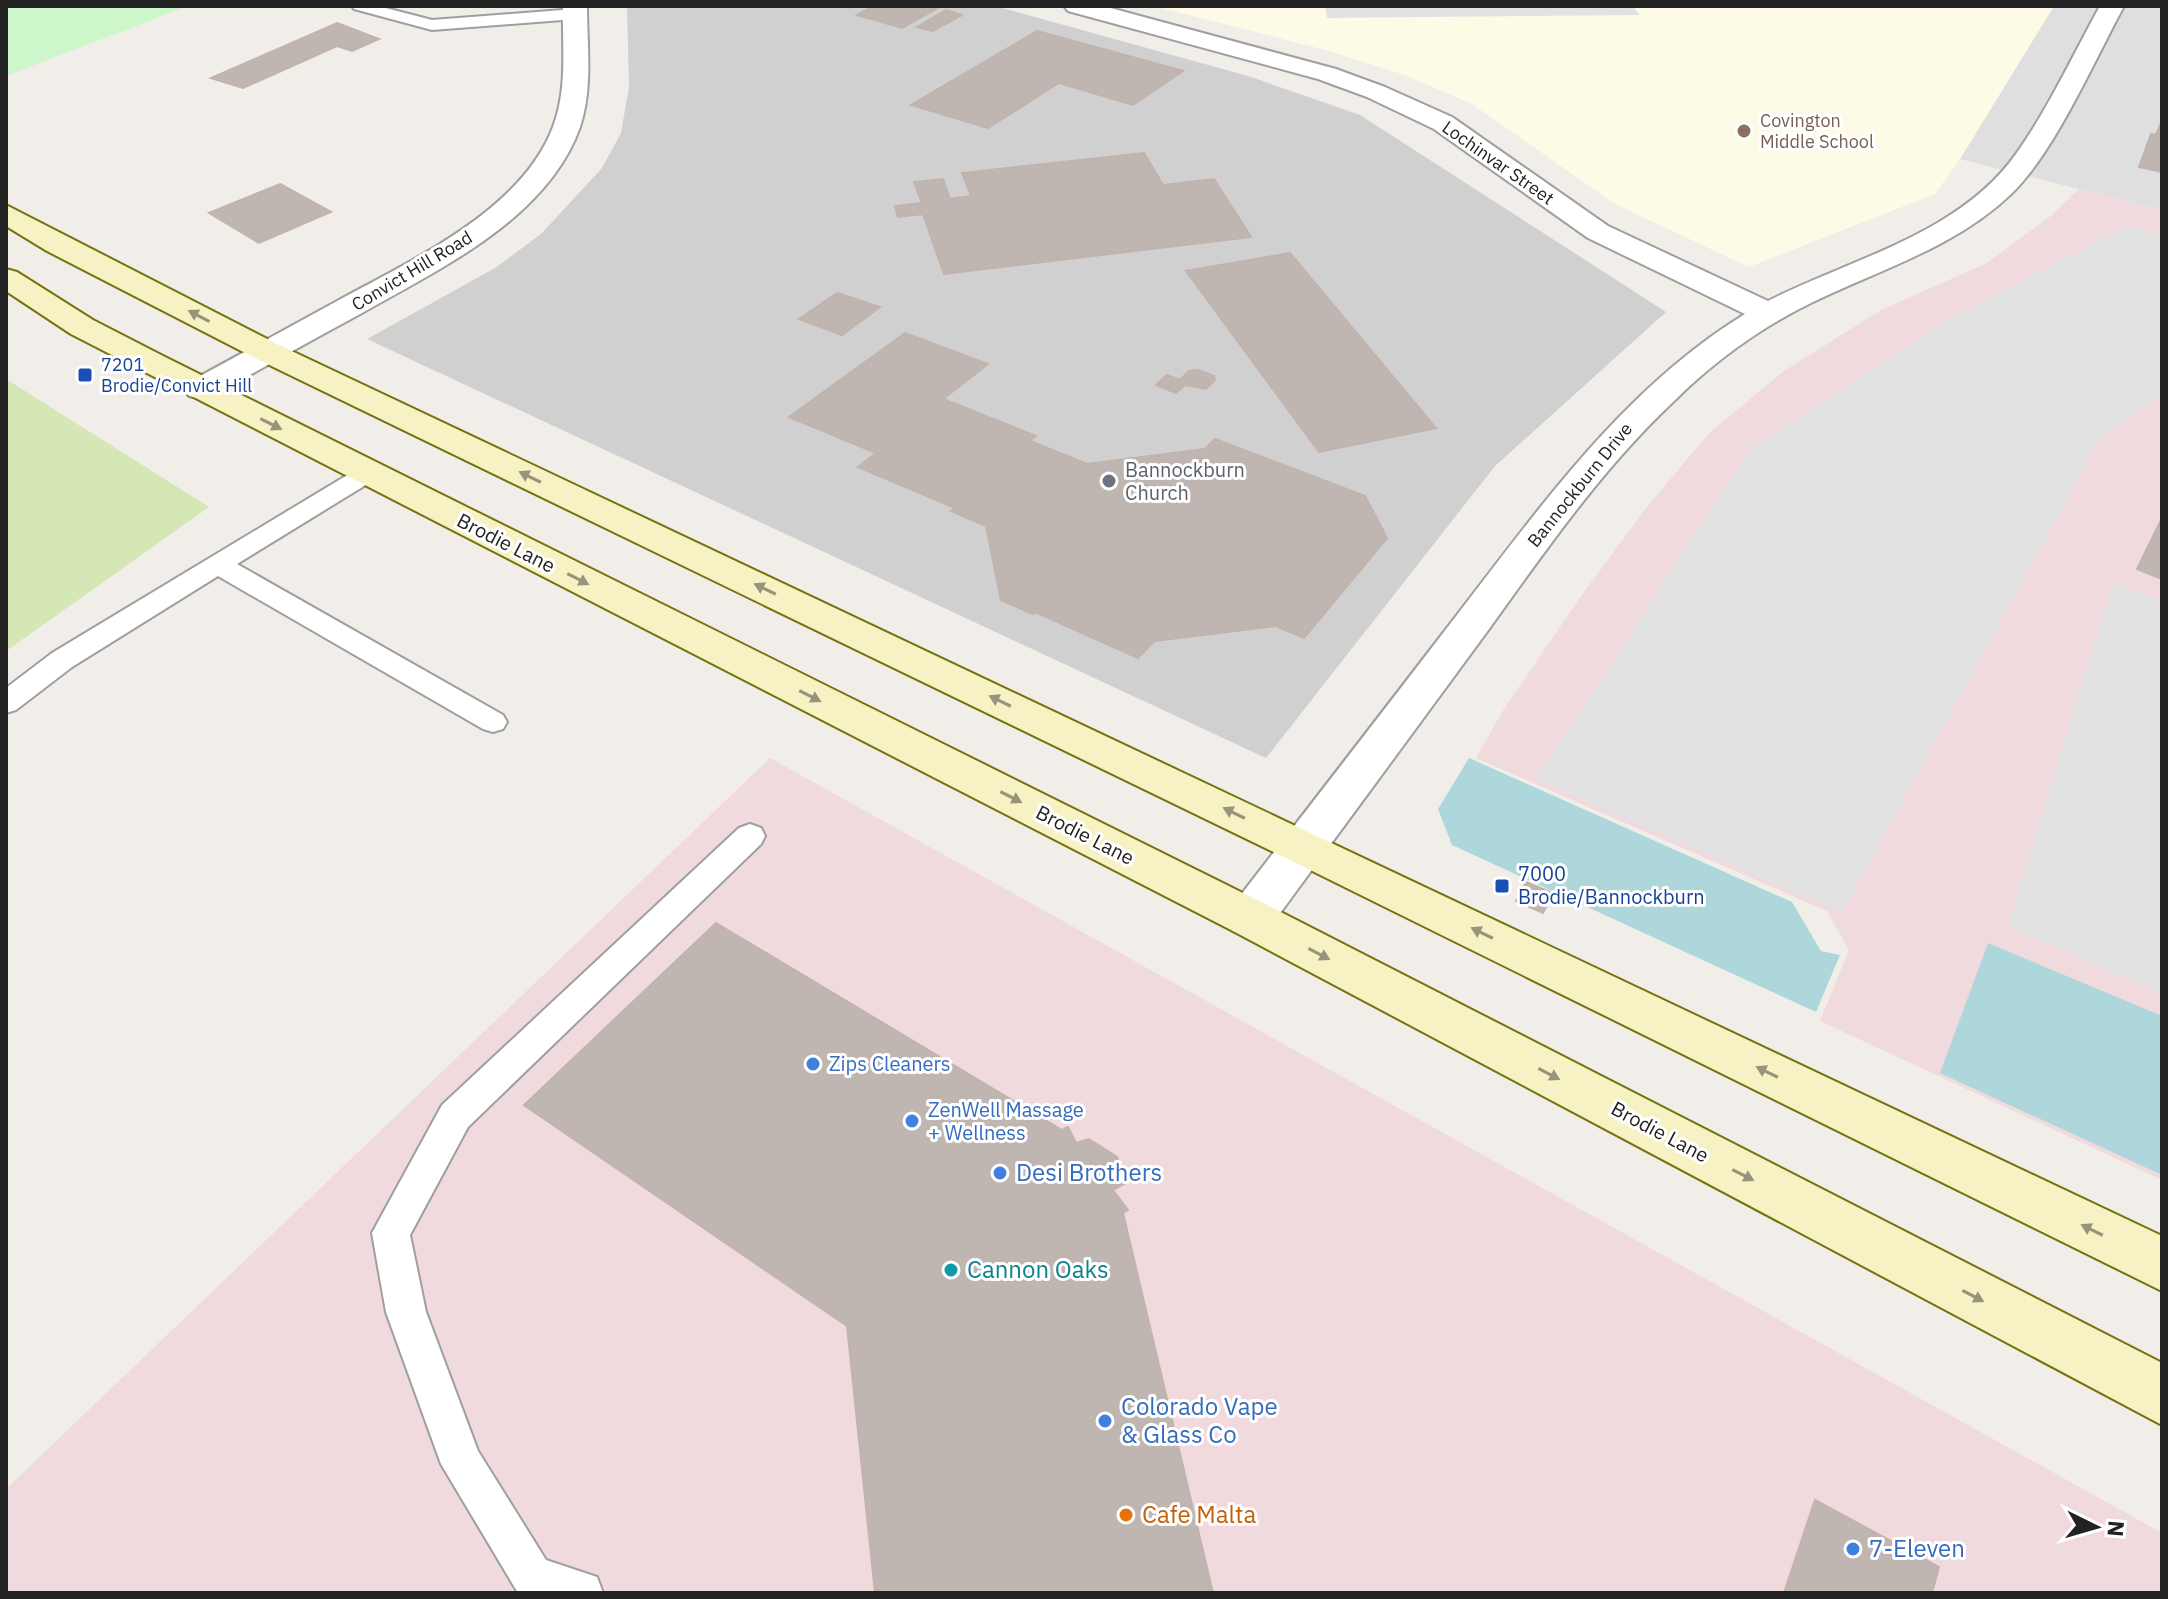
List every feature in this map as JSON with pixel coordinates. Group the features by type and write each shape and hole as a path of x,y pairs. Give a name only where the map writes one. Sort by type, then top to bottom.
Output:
{"main road":[{"path":"6,214 57,245 268,352 1304,847 2162,1264"},
{"name":"Brodie Lane","path":"6,278 82,327 201,389 1250,918 2162,1395"}],"street":[{"name":"Lochinvar Street","path":"1076,6 1327,74 1376,92 1443,123 1598,232 1768,313"},
{"name":"Bannockburn Drive","path":"1250,918 1570,493 1615,439 1659,395 1768,313 1927,240 1967,219 1993,197 2015,177 2028,158 2112,6"},
{"name":"Convict Hill Road","path":"201,389 444,254 481,229 532,180 554,152 568,124 573,101 575,10"}],"lane":[{"path":"360,6 432,25 462,25 575,10"},
{"path":"6,703 62,660 368,473"},
{"path":"217,564 493,722"},
{"path":"581,1593 532,1577 462,1464 406,1312 391,1233 455,1116 750,836"}],"shaded area":[{"path":"627,6 995,6 1248,76 1360,115 1666,312 1495,466 1266,758 367,339 495,268 541,234 602,168 621,133 629,87"},
{"name":"Covington Middle School","path":"1154,6 2054,6 1960,159 1935,194 1749,267 1615,204 1472,104 1405,75 1325,50"},
{"path":"1325,6 1633,6 1640,15 1327,18"},
{"path":"2054,6 2162,6 2162,210 1960,159"},
{"path":"2079,189 2162,210 2162,1180 1820,1021 1849,950 1827,911 1476,758 1502,712 1581,596 1647,507 1709,433 1784,371 1881,310 1987,263 2052,215"},
{"path":"2128,226 2162,237 2162,396 2100,438 1842,913 1536,779 1752,447 1956,315"},
{"path":"2113,582 2162,601 2162,994 2008,926"},
{"name":"Cannon Oaks","path":"770,758 2162,1533 2162,1593 6,1593 6,1489"}],"green space":[{"path":"6,6 188,6 6,76"},
{"path":"6,379 209,507 6,651"}],"water":[{"path":"1469,758 1792,902 1821,951 1840,955 1816,1012 1452,845 1438,809"},
{"path":"1988,943 2162,1016 2162,1175 1940,1073"}],"building":[{"path":"874,6 938,8 902,28 857,15"},
{"path":"946,10 962,15 933,31 917,27"},
{"path":"337,23 379,39 352,51 337,46 243,88 211,78"},
{"path":"1037,31 1183,71 1133,105 1059,83 988,128 911,105"},
{"path":"2161,123 2162,172 2139,167 2151,134 2156,135"},
{"path":"1144,153 1163,185 1214,179 1251,237 944,274 923,214 898,217 895,206 922,203 914,182 943,179 950,199 971,196 962,173"},
{"path":"280,184 331,212 259,243 209,213"},
{"path":"1290,253 1436,428 1319,452 1186,271"},
{"path":"837,293 880,307 842,335 799,319"},
{"name":"Bannockburn Church","path":"905,333 988,364 943,399 1036,436 1030,441 1087,464 1205,449 1215,439 1365,496 1387,538 1304,638 1276,626 1154,641 1138,658 1035,612 1033,614 1001,600 986,526 951,511 955,508 858,467 876,453 789,417"},
{"path":"1198,370 1214,376 1215,380 1206,389 1185,385 1176,393 1156,385 1167,375 1180,380 1189,371"},
{"path":"2162,518 2162,579 2137,569"},
{"path":"1526,882 1553,893 1543,913 1516,901"},
{"name":"Cannon Oaks","path":"716,923 1062,1130 1068,1127 1076,1143 1089,1139 1117,1157 1124,1184 1113,1190 1128,1210 1123,1213 1213,1593 875,1593 847,1326 524,1105"},
{"name":"7-Eleven","path":"1815,1500 1939,1567 1932,1593 1784,1593"}],"place":[{"name":"Covington Middle School","path":"1744,131"},
{"name":"7201 Brodie/Convict Hill","path":"85,375"},
{"name":"Bannockburn Church","path":"1109,481"},
{"name":"7000 Brodie/Bannockburn","path":"1502,886"},
{"name":"Zips Cleaners","path":"813,1064"},
{"name":"ZenWell Massage + Wellness","path":"912,1121"},
{"name":"Desi Brothers","path":"1000,1173"},
{"name":"Cannon Oaks","path":"951,1270"},
{"name":"Colorado Vape & Glass Co","path":"1105,1421"},
{"name":"Cafe Malta","path":"1126,1515"},
{"name":"7-Eleven","path":"1853,1549"}]}
